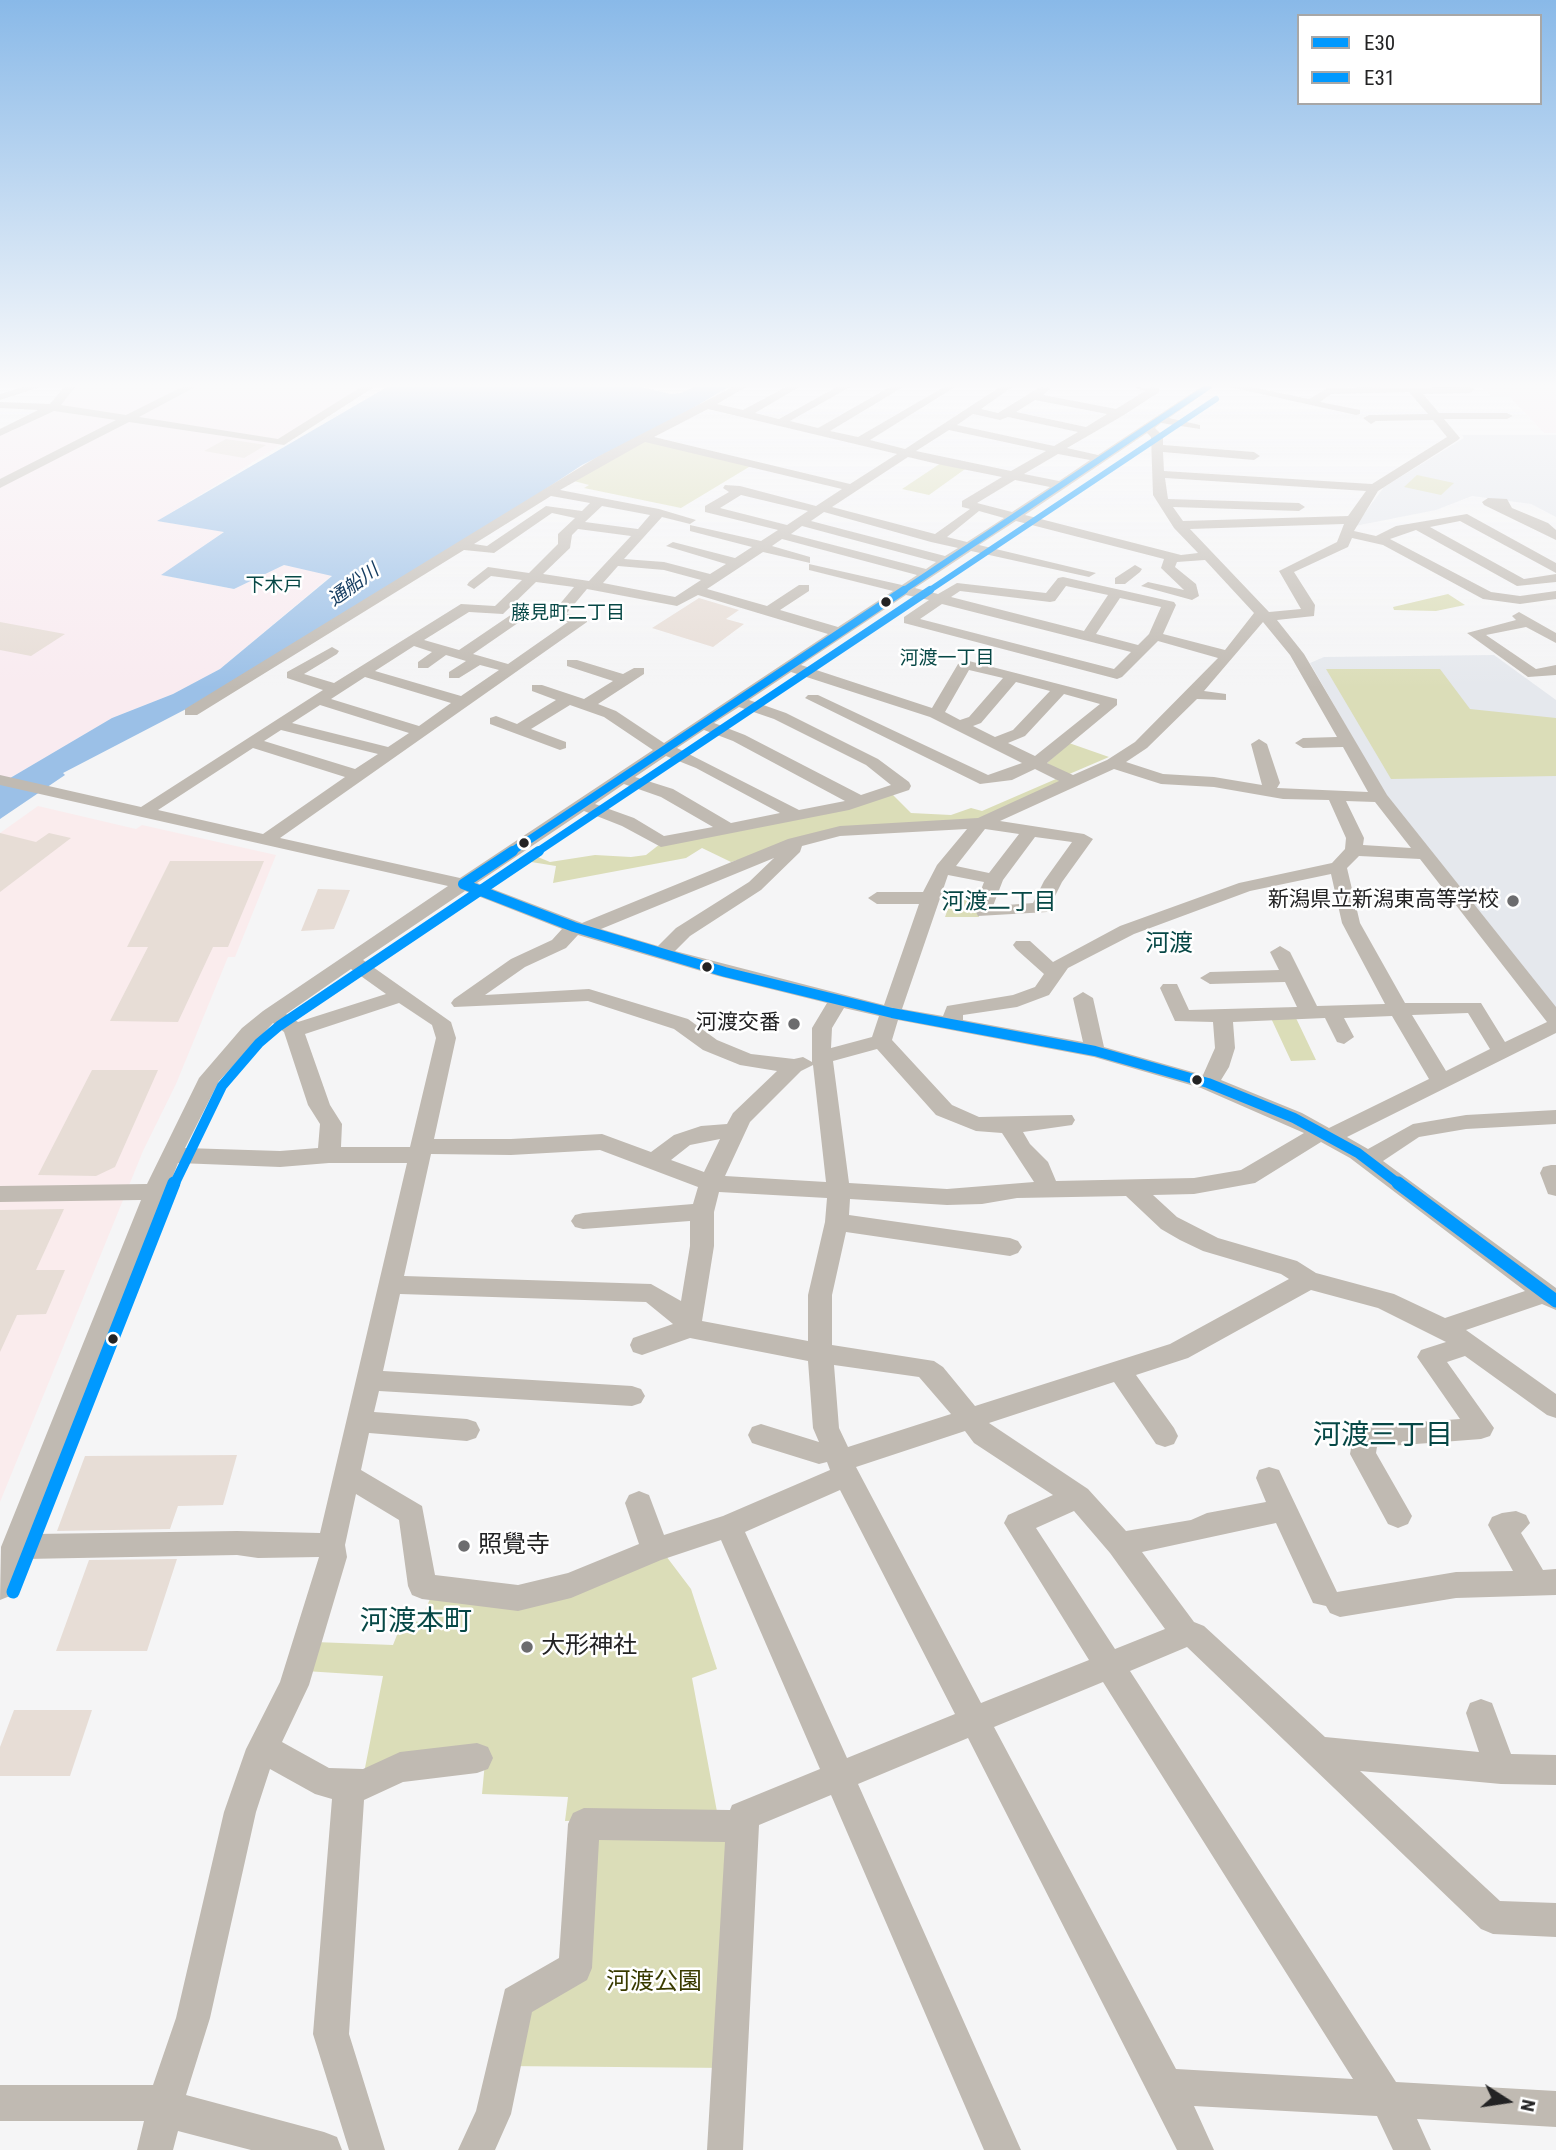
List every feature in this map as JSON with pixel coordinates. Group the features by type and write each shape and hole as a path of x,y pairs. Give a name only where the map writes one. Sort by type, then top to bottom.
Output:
{"street":[{"path":"191,712 405,580 411,582 469,547 558,487"},
{"path":"729,487 801,501 821,509 1118,587 1169,605 1155,636 1117,674 909,620 957,587 1049,598"},
{"path":"807,487 819,490 824,487"},
{"path":"992,487 966,504 1181,559 1206,556"},
{"path":"0,1587 170,1155 210,1078 249,1033 350,960 944,560 1056,487"},
{"path":"1160,488 1164,487"},
{"path":"881,1041 943,869 981,823 1113,762 1141,745 1193,694 1264,615 1309,613 1308,604 1286,571 1343,544 1349,526 1374,488 1364,487"},
{"path":"474,585 488,572 589,584 677,602 853,488"},
{"path":"1160,488 1301,502"},
{"path":"170,1155 280,1159 602,1142 656,1160 710,1183 839,1193 947,1197 1048,1189 1194,1186 1247,1177 1324,1135 1502,1054 1556,1022 1380,797 1297,654 1179,525 1160,488"},
{"path":"740,490 709,509 944,560"},
{"path":"550,492 659,513 900,590 1142,650"},
{"path":"498,611 565,545 565,534 600,501"},
{"path":"469,547 489,550 550,509 642,533"},
{"path":"1507,510 1556,536"},
{"path":"936,539 973,512"},
{"path":"461,655 539,615 589,584 614,562 659,513"},
{"path":"583,518 609,517"},
{"path":"1380,539 1396,530 1462,517 1556,569"},
{"path":"1179,525 1349,526 1380,539 1478,592 1507,599 1556,595"},
{"path":"1418,526 1522,583 1556,578"},
{"path":"996,527 1070,545"},
{"path":"790,528 925,573"},
{"path":"673,546 738,563"},
{"path":"1033,623 1063,582 1118,587 1192,599 1189,584 1168,568 1172,556"},
{"path":"614,562 664,566 713,579"},
{"path":"1088,636 1118,587 1135,569"},
{"path":"769,611 804,588"},
{"path":"697,590 838,632"},
{"path":"1507,599 1510,610 1556,639"},
{"path":"143,814 162,798 466,607 582,619 265,840"},
{"path":"1529,622 1474,633 1533,674 1556,670"},
{"path":"1155,636 1228,656"},
{"path":"411,641 511,669"},
{"path":"423,664 444,650"},
{"path":"332,651 292,675 336,689"},
{"path":"454,675 478,660"},
{"path":"572,663 633,675 586,705"},
{"path":"838,684 813,698 986,780 1006,776 1038,762 1112,702 965,664 936,714"},
{"path":"787,666 936,714 1072,781"},
{"path":"363,672 463,702"},
{"path":"961,725 975,720 1012,677"},
{"path":"537,688 610,713 664,750 702,765 796,815"},
{"path":"997,742 1019,733 1060,690"},
{"path":"1193,694 1221,697"},
{"path":"518,730 569,699"},
{"path":"319,700 420,731"},
{"path":"583,805 628,822 661,842 862,802 902,786 872,762 780,716 737,701"},
{"path":"496,721 560,745"},
{"path":"701,724 739,738 862,802"},
{"path":"279,725 389,752"},
{"path":"251,742 356,775"},
{"path":"1303,743 1348,742"},
{"path":"1259,744 1272,783 1267,790"},
{"path":"1113,762 1161,779 1212,775 1283,794 1380,797"},
{"path":"623,778 667,793 729,828"},
{"path":"0,780 463,884 578,928 661,954 892,1013 1094,1051 1208,1083 1294,1118 1368,1160 1551,1295"},
{"path":"952,1024 954,1010 1030,997 1042,991 1054,973 1075,956 1180,909 1245,887 1338,867 1354,850 1352,829 1335,796"},
{"path":"441,1022 461,1003 517,963 559,944 578,928 794,843 840,831 981,823 1084,839 1053,881 1040,908 985,912 983,903 994,879 1030,831"},
{"path":"661,954 683,932 755,886 785,856 794,852 794,843"},
{"path":"1354,850 1424,854"},
{"path":"1338,867 1351,923 1433,1072 1444,1080"},
{"path":"943,869 994,879"},
{"path":"877,898 931,898"},
{"path":"1023,945 1054,973"},
{"path":"1280,952 1292,976 1344,1037"},
{"path":"155,2150 202,1980 240,1812 263,1748 294,1685 333,1557 331,1545 349,1476 446,1038 441,1022 399,996 350,960"},
{"path":"1210,978 1292,976"},
{"path":"1170,988 1182,1017 1474,1007 1502,1054"},
{"path":"461,1003 589,995 681,1024 710,1045 747,1060 794,1066 881,1041"},
{"path":"294,1031 399,996"},
{"path":"1083,998 1094,1051"},
{"path":"839,1000 822,1028 822,1058 839,1193 837,1222 820,1294 820,1353 823,1406 840,1462 1166,2086 1196,2150"},
{"path":"982,1006 995,1012 990,1031"},
{"path":"271,1015 286,1021 294,1031 319,1105 331,1124 329,1155"},
{"path":"1208,1083 1219,1067 1225,1048 1222,1015"},
{"path":"881,1041 944,1110 976,1124 1009,1126 1063,1120"},
{"path":"688,1328 702,1246 702,1212 710,1183 741,1118 794,1066"},
{"path":"1368,1160 1413,1131 1466,1122 1556,1117"},
{"path":"1009,1126 1021,1149 1040,1168 1048,1189"},
{"path":"656,1160 682,1140 701,1132 733,1131"},
{"path":"1556,1173 1551,1173 1556,1188"},
{"path":"1133,1189 1169,1223 1212,1245 1289,1266 1308,1280 1385,1301 1444,1328 1556,1408"},
{"path":"0,1194 155,1192"},
{"path":"583,1221 702,1212"},
{"path":"837,1222 1010,1247"},
{"path":"349,1476 412,1514 422,1586 518,1598 544,1594 655,1550 729,1526 840,1462 1179,1351 1308,1280"},
{"path":"390,1285 651,1293 679,1312 688,1328"},
{"path":"1444,1328 1551,1295"},
{"path":"642,1345 688,1328 820,1353 925,1368 933,1374 983,1435 1078,1497 1120,1544 1185,1634"},
{"path":"1398,1516 1363,1454 1366,1437 1481,1428 1430,1357 1471,1345"},
{"path":"1119,1370 1165,1436"},
{"path":"370,1380 632,1396"},
{"path":"360,1422 467,1430"},
{"path":"761,1435 840,1462"},
{"path":"1269,1478 1283,1510 1332,1599 1456,1585 1545,1581"},
{"path":"1078,1497 1018,1523 1388,2101 1413,2150"},
{"path":"639,1503 655,1550"},
{"path":"1120,1544 1196,1531 1207,1525 1283,1510"},
{"path":"1516,1523 1502,1525 1545,1581"},
{"path":"729,1526 1003,2150"},
{"path":"15,1548 237,1543 258,1546 331,1545"},
{"path":"725,2150 743,1816 974,1718 1185,1634 1194,1635 1493,1917 1556,1920"},
{"path":"1481,1713 1502,1769"},
{"path":"263,1748 326,1783 365,1785 400,1767 477,1758"},
{"path":"1320,1752 1502,1769 1556,1770"},
{"path":"349,1784 331,2034 367,2150"},
{"path":"476,2150 493,2114 517,2001 575,1968 584,1824 743,1826"},
{"path":"1166,2086 1556,2109"},
{"path":"0,2103 168,2103 180,2114 324,2150"}],"shaded area":[{"path":"0,487 212,487 158,521 225,531 162,575 234,589 284,565 332,575 220,669 173,694 112,718 0,784"},
{"path":"1384,487 1556,487 1556,517 1531,504 1472,496 1436,510 1355,526"},
{"name":"新潟県立新潟東高等学校","path":"1494,655 1556,700 1556,1009 1385,794 1310,663 1324,657"},
{"path":"38,806 136,829 142,825 276,855 235,957 228,957 176,1084 143,1151 0,1502 0,833"}],"green space":[{"path":"585,487 715,487 681,508"},
{"path":"904,487 940,487 929,495 902,489"},
{"path":"1406,487 1449,487 1441,495"},
{"path":"1448,594 1465,605 1436,611 1394,610 1393,607"},
{"path":"1326,669 1440,669 1470,709 1556,718 1556,776 1391,779"},
{"path":"1069,743 1109,757 1067,775 1047,763"},
{"path":"1056,779 1061,782 976,820 851,826 731,862 702,848 686,858 553,883 556,866 525,861 533,855 550,862 595,855 646,855 660,844 892,794 911,813 951,815 971,808 982,811"},
{"path":"952,897 977,902 979,917 945,917"},
{"path":"1270,1016 1295,1016 1316,1060 1291,1061"},
{"path":"666,1556 691,1589 717,1669 692,1678 718,1817 565,1821 568,1797 482,1794 486,1751 363,1778 383,1676 305,1671 315,1642 393,1645 403,1620 420,1622 430,1599 494,1607"},
{"name":"河渡公園","path":"584,1824 743,1826 730,2068 503,2066 517,2001 575,1967"}],"water":[{"name":"通船川","path":"215,487 548,487 188,708 63,773 65,775 0,819 0,784 112,718 173,694 220,669 332,576 284,565 234,589 161,575 224,532 157,521"}],"building":[{"path":"699,598 739,610 726,619 744,624 713,647 652,628"},
{"path":"0,622 65,634 31,656 0,650"},
{"path":"0,833 36,842 49,833 71,838 0,892"},
{"path":"170,861 264,861 228,947 213,947 178,1022 110,1021 148,947 127,947"},
{"path":"318,889 350,890 334,929 301,931"},
{"path":"92,1070 158,1070 115,1167 96,1176 38,1175"},
{"path":"64,1209 36,1270 65,1270 46,1314 17,1315 0,1352 0,1210"},
{"path":"237,1455 223,1505 178,1506 170,1529 57,1531 85,1456"},
{"path":"177,1559 147,1651 56,1651 89,1560"},
{"path":"14,1710 92,1710 70,1776 0,1776 0,1747"}],"transit line":[{"name":"E30","path":"463,884 1058,487"},
{"name":"E31","path":"13,1592 183,1161 222,1086 259,1043 279,1026 471,896 1084,487"},
{"name":"E30","path":"463,884 574,927 725,972 892,1013 1095,1051 1208,1083 1294,1118 1358,1153 1556,1301"}],"place":[{"name":"新潟県立新潟東高等学校","path":"1513,901"},
{"name":"河渡交番","path":"794,1024"},
{"name":"照覺寺","path":"464,1546"},
{"name":"大形神社","path":"527,1647"}],"district":[{"name":"下木戸","path":"274,586"},
{"name":"藤見町二丁目","path":"568,614"},
{"name":"河渡一丁目","path":"947,659"},
{"name":"河渡二丁目","path":"999,903"},
{"name":"河渡","path":"1169,945"},
{"name":"河渡三丁目","path":"1383,1437"},
{"name":"河渡本町","path":"416,1623"}]}
